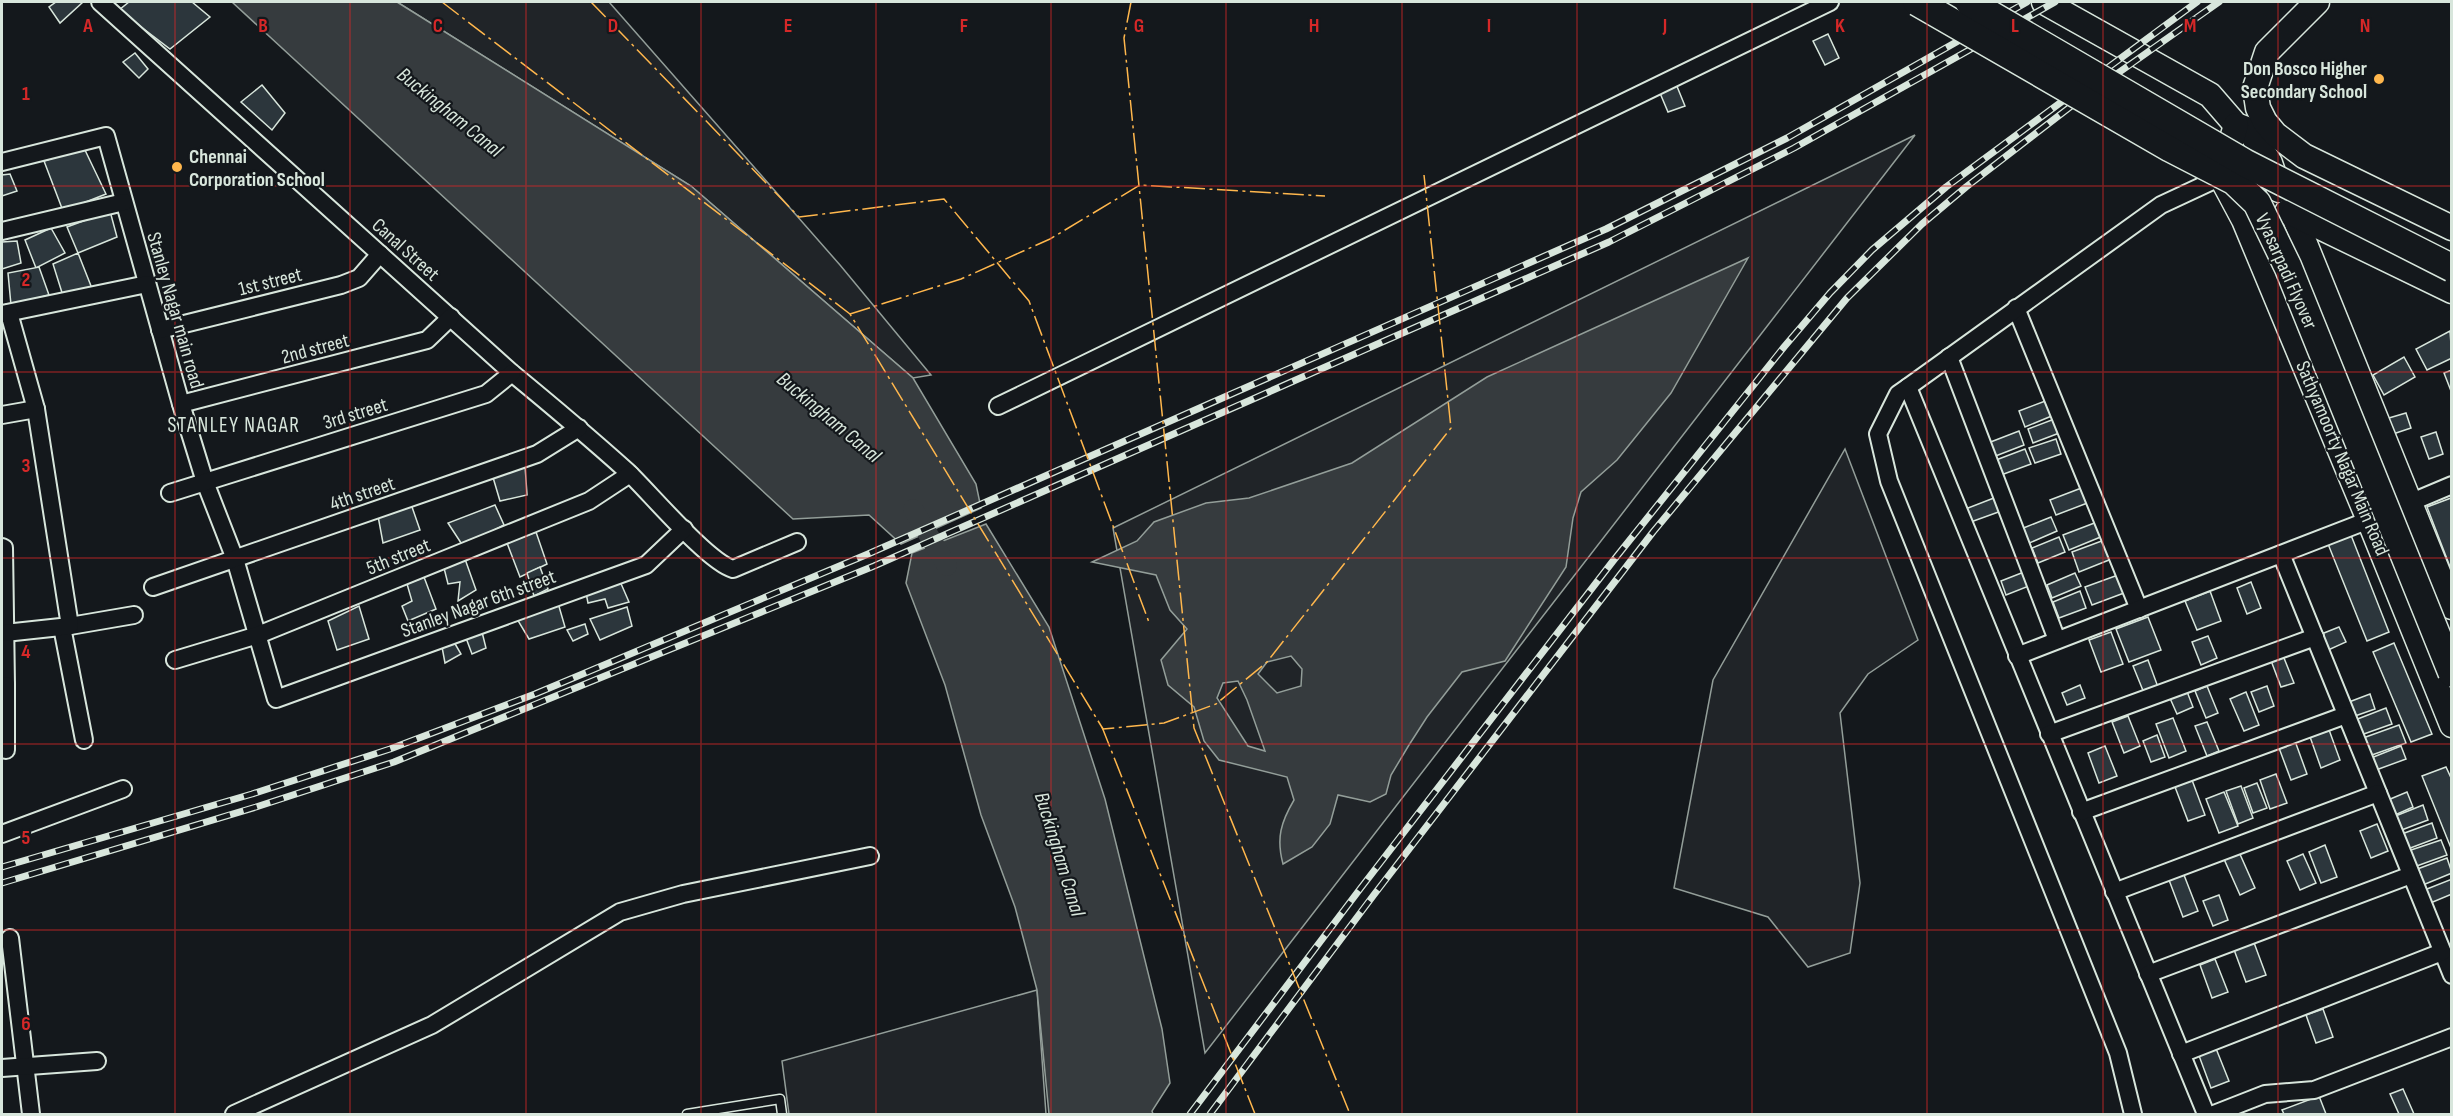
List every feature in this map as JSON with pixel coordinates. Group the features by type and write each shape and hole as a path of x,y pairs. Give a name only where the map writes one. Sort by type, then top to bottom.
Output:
{"main road":[{"name":"Vyasarpadi Flyover","path":"1917,2 2170,148 2234,182 2257,202 2288,267 2451,673"},
{"name":"Vyasarpadi Flyover","path":"1969,2 2245,163 2451,268"}],"street":[{"name":"Canal Street","path":"100,2 512,373 579,428 727,567 733,569 797,542"},
{"path":"998,406 1830,2"},
{"path":"2044,2 2210,95 2250,125 2275,134 2304,156 2451,228"},
{"path":"2133,1114 2118,1053 1889,481 1878,434 1898,394 2161,205 2221,177 2258,108 2255,88 2267,52 2317,2"},
{"path":"2250,125 2270,163 2451,607"},
{"name":"Stanley Nagar main road","path":"2,162 106,136 181,404 205,482 236,559 276,699"},
{"path":"2290,213 2304,156"},
{"name":"Sathyamoorty Nagar Main Road","path":"2221,177 2245,224 2370,520 2451,725"},
{"path":"2,231 124,202"},
{"path":"2245,224 2290,213 2451,291"},
{"name":"1st street","path":"160,330 341,285 358,278 380,254"},
{"path":"84,740 36,409 5,313 147,285"},
{"path":"2016,308 2139,609"},
{"name":"2nd street","path":"181,404 427,340 450,317"},
{"path":"1949,357 2057,640"},
{"name":"3rd street","path":"170,493 486,394 512,373"},
{"path":"1908,387 2206,1114"},
{"path":"2,415 36,409"},
{"name":"4th street","path":"153,587 537,454 579,428"},
{"name":"5th street","path":"175,660 258,635 589,501 630,474"},
{"path":"2017,656 2370,520 2451,485"},
{"name":"Stanley Nagar 6th street","path":"276,699 646,565 684,529"},
{"path":"2,548 4,548 6,750"},
{"path":"2281,554 2451,975"},
{"path":"5,633 134,615"},
{"path":"2049,734 2315,637"},
{"path":"2081,812 2346,715"},
{"path":"2,834 123,789"},
{"path":"2114,892 2378,793"},
{"path":"234,1114 432,1024 620,912 683,894 870,856"},
{"path":"2148,974 2411,875"},
{"path":"10,938 31,1114"},
{"path":"2181,1054 2442,952"},
{"path":"2214,1114 2265,1094 2314,1090 2451,1037"},
{"path":"2,1068 96,1061"}],"lane":[{"path":"687,1114 780,1099 782,1114"}],"shaded area":[{"path":"397,2 609,2 840,265 931,375 913,378 691,186"},
{"path":"1915,135 1205,1053 1113,528"},
{"path":"1845,449 1918,640 1868,674 1840,713 1860,883 1850,953 1808,967 1768,917 1674,888 1713,680"},
{"path":"1037,990 1046,1114 789,1114 782,1061"}],"water":[{"path":"232,2 397,2 691,186 913,378 976,484 981,508 901,544 869,515 793,519"},
{"path":"1748,258 1671,393 1617,460 1581,492 1573,518 1566,567 1505,661 1462,672 1427,717 1409,745 1391,775 1386,794 1370,802 1338,795 1330,824 1312,847 1283,864 1280,846 1281,830 1294,800 1287,777 1219,760 1204,741 1194,707 1168,685 1161,660 1187,629 1170,610 1156,575 1092,562 1137,541 1154,522 1206,503 1249,498 1352,463 1487,377","holes":["1291,656 1302,669 1301,686 1277,693 1258,674 1267,662","1238,681 1247,700 1265,751 1248,746 1217,698 1223,683"]},
{"path":"986,524 1049,627 1105,799 1162,1029 1170,1083 1152,1111 1153,1114 1049,1114 1037,990 1015,907 981,815 945,685 906,583 912,553"}],"building":[{"path":"56,2 83,2 60,23 49,7"},
{"path":"129,2 192,2 210,17 170,49 119,10"},
{"path":"1828,34 1839,58 1825,65 1813,41"},
{"path":"135,53 148,69 139,78 123,62"},
{"path":"1674,79 1685,106 1668,112 1657,86"},
{"path":"262,85 285,113 272,130 241,102"},
{"path":"84,148 106,194 63,211 44,161"},
{"path":"10,174 17,191 2,196 2,175"},
{"path":"110,211 117,237 78,253 67,227"},
{"path":"51,228 65,253 36,268 25,240"},
{"path":"17,241 21,263 2,269 2,242"},
{"path":"78,253 93,291 64,299 53,264"},
{"path":"39,267 49,295 11,305 8,273"},
{"path":"2450,331 2452,358 2427,370 2416,349"},
{"path":"2404,357 2415,377 2384,395 2373,375"},
{"path":"2452,370 2452,391 2451,391 2444,373"},
{"path":"2048,400 2054,415 2025,427 2019,411"},
{"path":"2406,413 2411,428 2387,436 2382,420"},
{"path":"2057,418 2062,432 2033,443 2028,429"},
{"path":"2019,431 2024,445 1993,457 1988,443"},
{"path":"2436,432 2443,454 2429,459 2421,437"},
{"path":"2056,439 2061,454 2035,463 2029,448"},
{"path":"2025,449 2031,464 2001,475 1996,460"},
{"path":"525,465 527,495 500,501 492,474"},
{"path":"2084,487 2090,502 2056,515 2050,500"},
{"path":"1999,496 2004,510 1968,523 1963,510"},
{"path":"2451,498 2452,500 2452,572 2427,507"},
{"path":"411,504 420,530 383,543 378,516"},
{"path":"495,505 504,525 463,546 448,523"},
{"path":"2051,517 2057,531 2027,544 2021,529"},
{"path":"2097,522 2103,536 2069,550 2063,535"},
{"path":"2349,530 2389,632 2367,641 2326,539"},
{"path":"536,532 547,564 520,577 507,543"},
{"path":"2059,537 2065,552 2038,563 2032,548"},
{"path":"2107,539 2114,558 2079,572 2072,552"},
{"path":"465,559 476,590 458,601 460,582 448,584 444,568"},
{"path":"540,567 548,589 534,596 527,573"},
{"path":"2029,570 2034,584 2006,595 2001,581"},
{"path":"2075,573 2081,586 2052,598 2047,585"},
{"path":"2118,575 2124,593 2092,605 2085,587"},
{"path":"424,577 436,609 408,621 402,606 412,601 407,584"},
{"path":"619,579 629,602 608,608 605,599 588,603 586,593"},
{"path":"2251,582 2261,608 2247,614 2237,588"},
{"path":"2080,591 2086,608 2059,618 2053,602"},
{"path":"2210,591 2221,621 2197,630 2185,601"},
{"path":"558,603 565,627 529,639 517,619"},
{"path":"359,606 369,639 337,650 328,621"},
{"path":"627,607 632,626 600,640 590,619"},
{"path":"2148,617 2161,650 2129,662 2116,629"},
{"path":"585,624 588,634 573,641 567,630"},
{"path":"2339,627 2346,642 2326,651 2319,635"},
{"path":"482,632 486,648 472,654 466,638"},
{"path":"2111,632 2123,664 2101,672 2089,640"},
{"path":"2208,636 2217,658 2201,665 2192,642"},
{"path":"454,642 461,654 445,663 442,647"},
{"path":"2394,643 2432,734 2411,742 2373,652"},
{"path":"2282,653 2294,683 2281,687 2270,658"},
{"path":"2148,660 2158,687 2144,693 2133,666"},
{"path":"2080,685 2085,698 2067,705 2062,693"},
{"path":"2207,686 2218,713 2206,718 2195,691"},
{"path":"2267,686 2274,706 2259,712 2251,692"},
{"path":"2186,689 2193,707 2177,714 2169,696"},
{"path":"2246,692 2259,725 2244,731 2230,699"},
{"path":"2370,694 2375,709 2355,716 2349,702"},
{"path":"2386,708 2392,724 2361,735 2355,720"},
{"path":"2128,716 2140,746 2124,753 2112,722"},
{"path":"2173,718 2186,751 2169,758 2156,724"},
{"path":"2207,722 2219,751 2207,756 2195,726"},
{"path":"2399,725 2406,743 2369,756 2363,738"},
{"path":"2328,727 2340,760 2321,768 2309,734"},
{"path":"2157,735 2165,757 2151,762 2143,741"},
{"path":"2295,741 2307,774 2291,780 2279,748"},
{"path":"2105,746 2117,776 2099,783 2088,753"},
{"path":"2401,746 2406,759 2376,770 2371,758"},
{"path":"2446,767 2452,780 2451,848 2422,776"},
{"path":"2276,774 2287,803 2270,809 2260,780"},
{"path":"2192,780 2205,815 2188,821 2175,787"},
{"path":"2257,783 2267,808 2253,813 2244,788"},
{"path":"2241,786 2253,818 2238,824 2226,791"},
{"path":"2224,792 2238,826 2219,833 2206,799"},
{"path":"2407,792 2413,807 2395,815 2388,800"},
{"path":"2423,805 2428,820 2399,831 2393,817"},
{"path":"2432,823 2437,838 2405,850 2399,835"},
{"path":"2377,824 2388,851 2371,858 2360,831"},
{"path":"2441,840 2447,855 2414,867 2408,851"},
{"path":"2325,845 2337,877 2321,883 2309,852"},
{"path":"2239,852 2255,888 2240,895 2224,859"},
{"path":"2303,854 2316,883 2300,890 2287,861"},
{"path":"2447,858 2452,873 2418,887 2412,871"},
{"path":"2184,875 2198,911 2183,917 2169,880"},
{"path":"2452,879 2452,894 2428,904 2422,891"},
{"path":"2219,895 2228,920 2213,926 2203,901"},
{"path":"2253,940 2266,975 2246,982 2233,947"},
{"path":"2215,959 2228,992 2212,998 2200,965"},
{"path":"2323,1009 2333,1037 2316,1043 2306,1015"},
{"path":"2215,1046 2229,1081 2211,1088 2198,1053"},
{"path":"2403,1089 2414,1114 2399,1114 2390,1094"},
{"path":"2319,1096 2326,1114 2284,1114 2282,1110"}],"waterway":[{"name":"Buckingham Canal","path":"913,509 947,566"}],"railway":[{"path":"2,867 252,794 390,749 535,694 868,554 1606,229 1787,138 2027,2"},
{"path":"2,883 256,807 394,762 874,566 1609,242 1794,148 2055,2"},
{"path":"1190,1114 1613,561 1830,293 1872,250 1946,187 2197,2"},
{"path":"1210,1114 1373,896 1653,532 1847,298 1922,224 1966,187 2074,104 2219,2"}],"power":[{"path":"442,2 850,314 1103,729 1164,723 1216,704 1267,662 1451,428 1424,175"},
{"path":"591,2 799,217 944,199 1029,301 1150,625"},
{"path":"1131,2 1124,38 1194,728 1350,1114"},
{"path":"850,314 961,279 1050,239 1140,185 1325,196"},
{"path":"1102,727 1255,1114"}],"place":[{"name":"Don Bosco Higher Secondary School","path":"2379,79"},
{"name":"Chennai Corporation School","path":"177,167"}],"district":[{"name":"STANLEY NAGAR","path":"234,425"}]}
